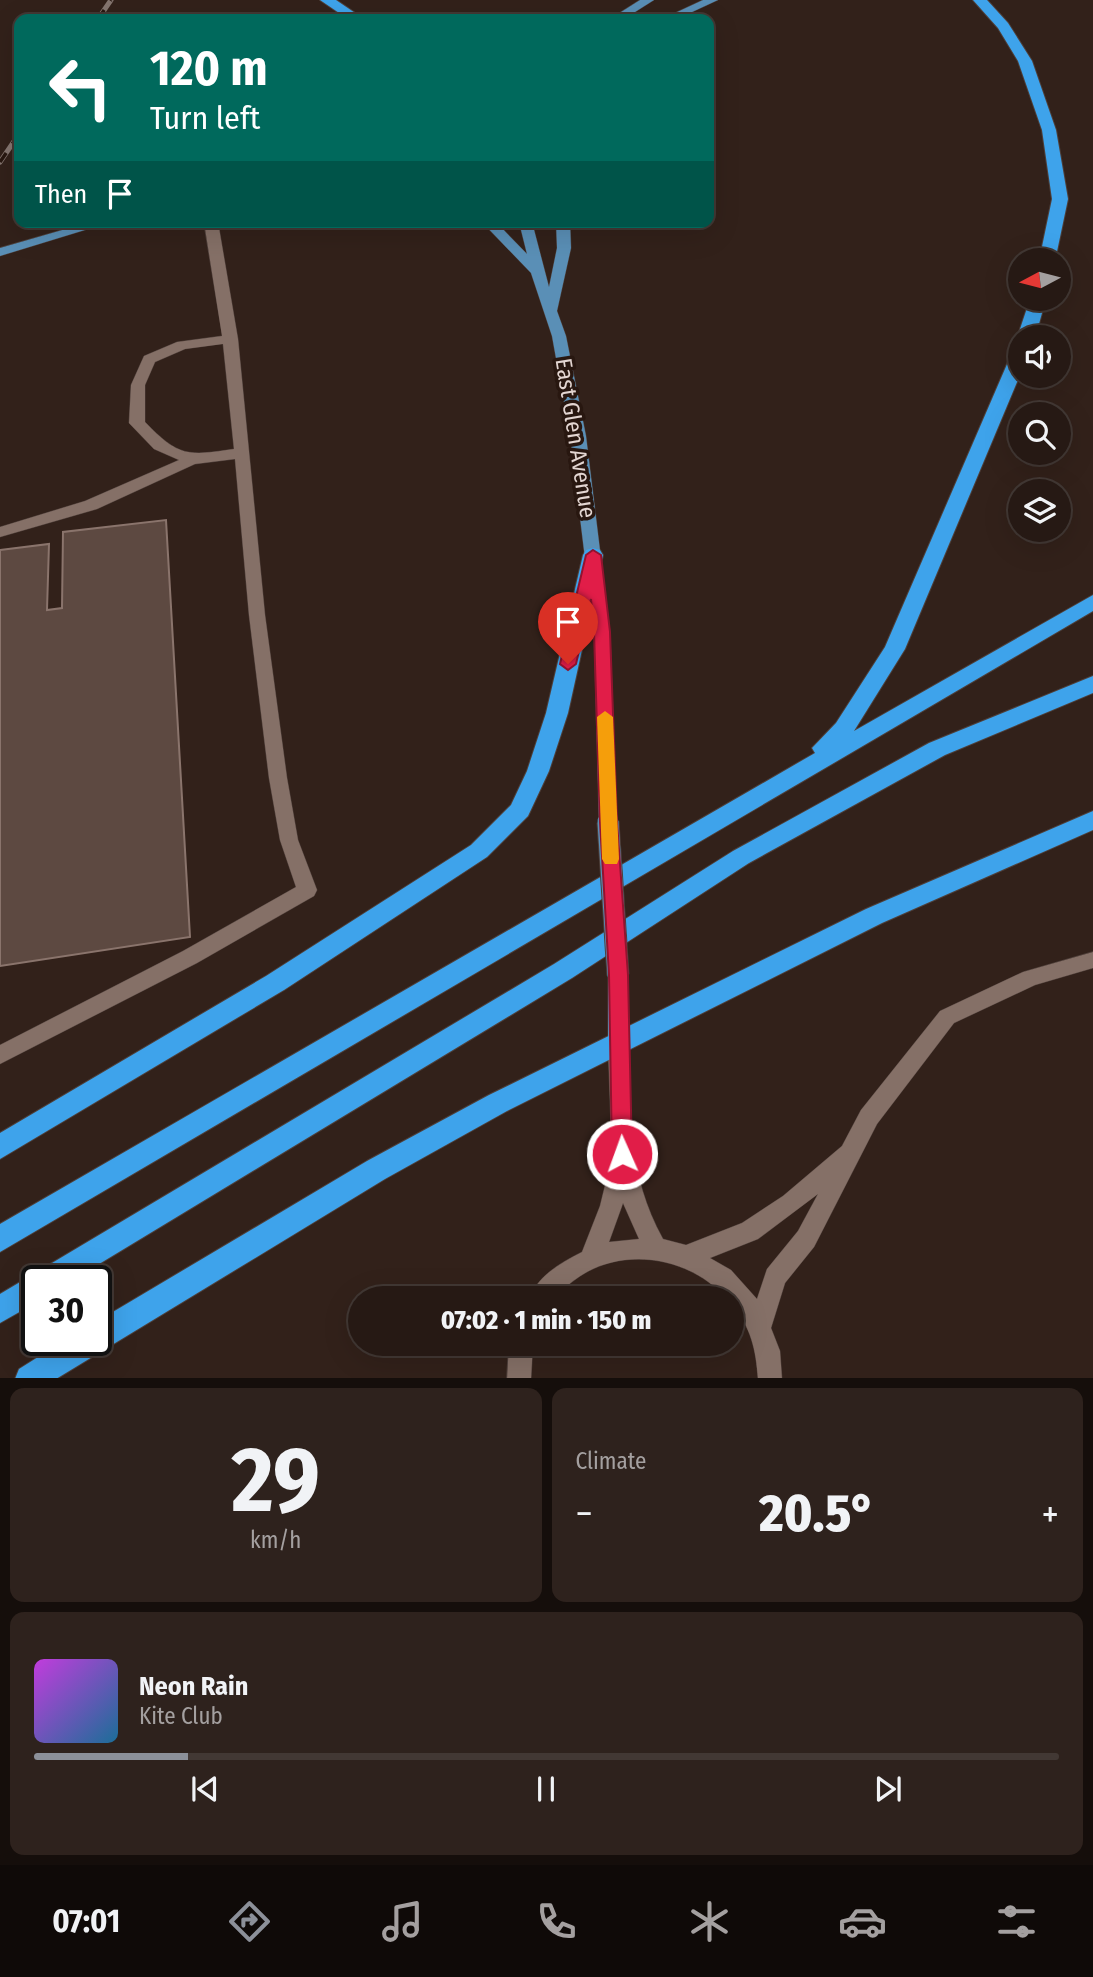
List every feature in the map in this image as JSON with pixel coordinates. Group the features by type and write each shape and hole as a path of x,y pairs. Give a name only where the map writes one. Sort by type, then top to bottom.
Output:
{"highway":[{"path":"327,0 349,14"},
{"path":"980,0 1003,26 1026,61 1049,130 1060,199 1050,248"},
{"path":"797,773 844,729 895,649 1008,383"},
{"path":"0,1147 275,983 480,851 520,810 538,771 557,713 593,555"},
{"path":"0,1240 1093,602"},
{"path":"74,1265 563,971 741,857 937,748 1093,684"},
{"path":"112,1328 376,1170 498,1103 874,916 1093,820"},
{"path":"0,1309 21,1297"},
{"path":"29,1378 66,1356"}],"main road":[{"path":"625,14 649,0"},
{"path":"680,14 712,0"},
{"path":"4,251 84,228"},
{"name":"East Glen Avenue","path":"494,228 537,272"},
{"name":"East Glen Avenue","path":"529,228 537,272 551,310 567,369 602,632 608,822 618,975 618,1045"},
{"path":"551,310 564,248 563,228"}],"street":[{"path":"0,1055 190,957 307,890 289,840 278,778 257,615 231,339 212,228"},
{"path":"192,460 159,446 137,423 138,386 149,359 181,345 231,339"},
{"path":"0,532 91,505 192,460 242,453"},
{"path":"759,1328 775,1277 806,1239 869,1117 947,1017 1030,978 1093,960"},
{"name":"East Glen Avenue","path":"618,1045 622,1154 636,1212 656,1248"},
{"path":"686,1256 750,1231 791,1203 856,1146"},
{"name":"East Glen Avenue","path":"591,1259 611,1206 622,1154"},
{"path":"553,1286 567,1271 604,1253 656,1248 686,1256 723,1278 752,1311 768,1351 770,1378"},
{"path":"519,1378 520,1356"}],"building":[{"path":"166,520 190,937 0,966 0,550 49,544 47,610 62,608 63,532"}],"railway":[{"path":"101,14 111,0"},
{"path":"0,162 14,141"}],"slow traffic":[{"path":"605,717 611,859"}],"route":[{"path":"568,664 593,555 602,632 608,822 618,975 622,1154"}]}
